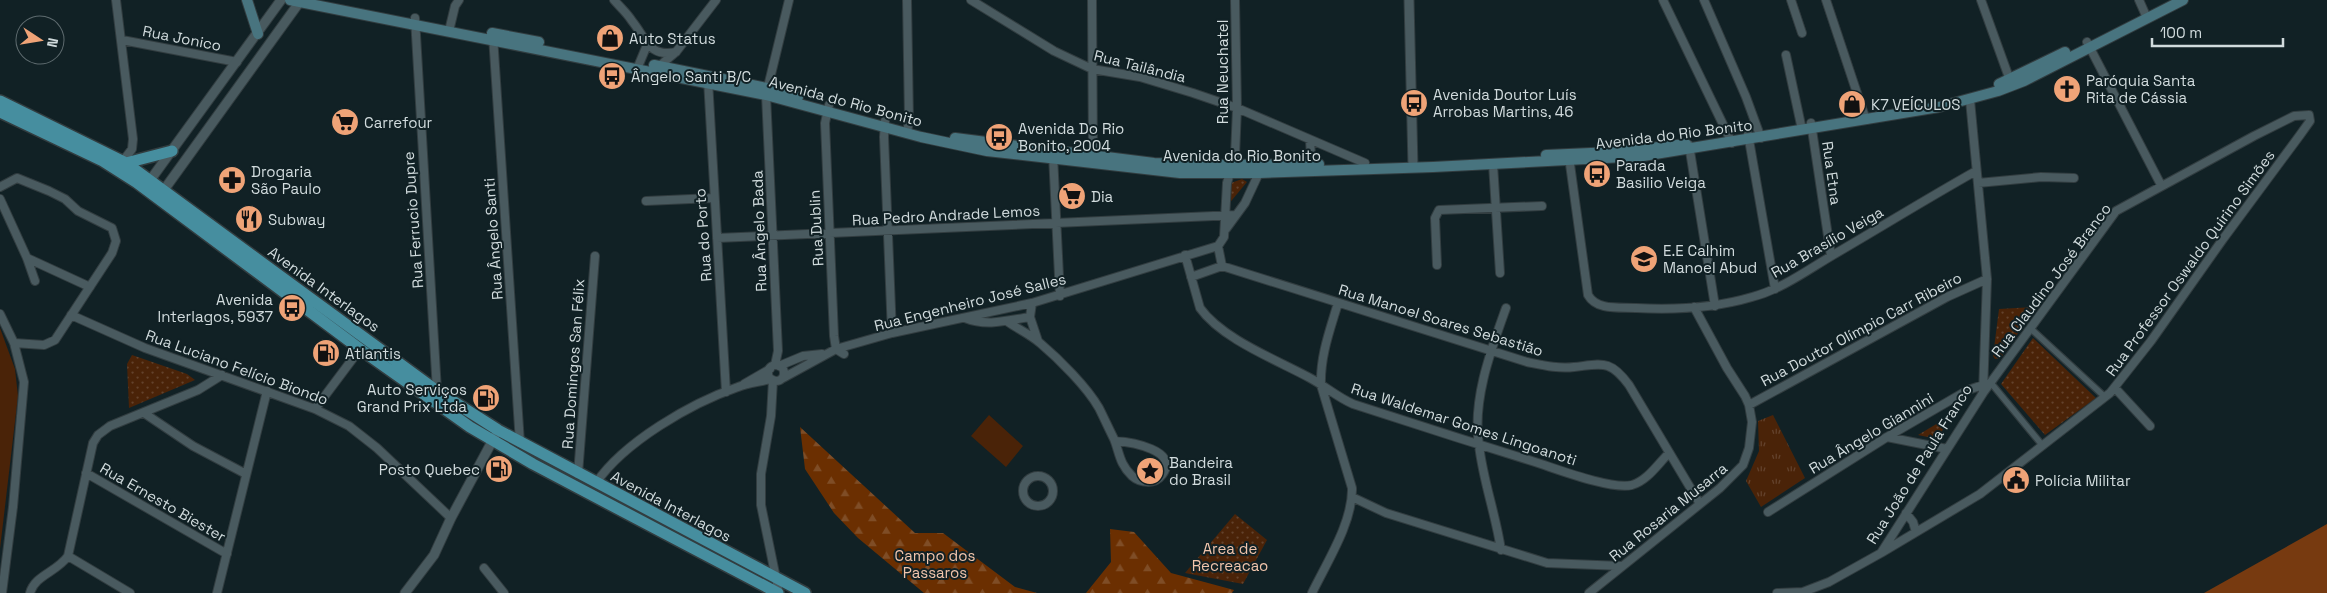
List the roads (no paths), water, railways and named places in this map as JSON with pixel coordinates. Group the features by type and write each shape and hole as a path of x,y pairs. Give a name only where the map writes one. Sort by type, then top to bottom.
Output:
{"main road":[{"path":"247,0 258,34"},
{"name":"Avenida do Rio Bonito","path":"324,0 414,21"},
{"name":"Avenida do Rio Bonito","path":"2146,16 2171,0"},
{"name":"Avenida do Rio Bonito","path":"297,1 414,21 767,92 987,151 1093,159 1180,173 1307,164 1493,164 1690,146 1865,117 1940,107 1970,100 2011,82 2183,0"},
{"name":"Avenida do Rio Bonito","path":"1865,117 1940,101 2011,82"},
{"name":"Avenida Interlagos","path":"0,101 125,162 148,184 360,349 496,435 520,443 805,593"},
{"name":"Avenida Interlagos","path":"0,112 103,160 148,184"},
{"name":"Avenida do Rio Bonito","path":"1760,135 1801,125 1812,126"},
{"path":"125,162 172,151"},
{"name":"Avenida do Rio Bonito","path":"1231,169 1259,173 1569,157"},
{"name":"Avenida Interlagos","path":"161,194 437,391 532,464 778,593"}],"street":[{"path":"116,0 133,139 132,150 125,162"},
{"path":"148,184 281,0"},
{"path":"450,28 455,6 459,0"},
{"path":"614,0 631,19 647,45 663,54 676,52"},
{"path":"657,69 676,52 716,0"},
{"name":"Rua Ângelo Bada","path":"775,367 778,351 767,92 789,0"},
{"path":"906,0 907,130"},
{"name":"Rua Tailândia","path":"971,0 1054,51 1092,69 1140,77 1237,108 1310,141 1365,163"},
{"path":"1092,0 1093,159"},
{"name":"Rua Neuchatel","path":"1226,229 1225,215 1231,169 1235,156 1237,108 1235,0"},
{"path":"1409,0 1413,164"},
{"path":"1663,0 1731,140"},
{"path":"1704,0 1760,135"},
{"path":"1791,0 1802,33"},
{"path":"1826,0 1865,117"},
{"path":"1981,0 2011,82"},
{"path":"2139,0 2146,16"},
{"path":"161,194 272,43 297,1"},
{"name":"Rua Ferrucio Dupre","path":"414,21 437,391"},
{"path":"258,34 272,43"},
{"name":"Rua Ângelo Santi","path":"493,37 520,443"},
{"name":"Rua Jonico","path":"122,40 237,62"},
{"path":"638,66 647,45"},
{"path":"2088,45 2161,185"},
{"path":"1786,55 1801,125"},
{"name":"Rua do Porto","path":"708,80 713,198 726,392"},
{"name":"Rua João de Paula Franco","path":"1777,593 1803,592 1829,582 1881,553 1986,387 1987,279 1970,100"},
{"name":"Rua Dublin","path":"828,109 825,123 836,349"},
{"name":"Rua Claudino José Branco","path":"1986,387 2111,217 2123,206 2294,116 2309,115"},
{"name":"Rua Professor Oswaldo Quirino Simões","path":"1881,553 1980,494 2114,388 2310,121 2309,115"},
{"path":"885,124 887,231 892,333"},
{"name":"Rua Etna","path":"1812,126 1831,256"},
{"path":"1749,137 1775,289"},
{"path":"1298,171 1307,164 1311,155 1310,141"},
{"path":"1690,146 1715,306"},
{"path":"1053,155 1060,296"},
{"name":"Rua Brasílio Veiga","path":"1569,157 1578,237 1588,295 1591,301 1602,307 1654,309 1715,306 1754,297 1775,289 1976,171"},
{"path":"1493,164 1500,273"},
{"path":"1191,277 1222,266 1218,246 1224,237 1226,229 1257,182 1259,173"},
{"path":"1978,183 2041,178 2074,178"},
{"path":"0,187 12,180 23,179 65,199 78,211 112,228 115,246 109,260 55,340 48,344 14,343"},
{"path":"646,201 713,198"},
{"path":"0,199 27,258 35,281"},
{"path":"1437,264 1436,218 1439,210 1542,206"},
{"name":"Rua Pedro Andrade Lemos","path":"717,238 774,237 1236,215"},
{"name":"Rua Engenheiro José Salles","path":"740,386 783,378 836,349 879,341 892,333 1060,296 1218,246"},
{"name":"Rua Waldemar Gomes Lingoanoti","path":"1185,255 1200,308 1205,316 1239,340 1321,384 1353,404 1590,479 1630,486 1646,477 1669,453"},
{"name":"Rua Domingos San Félix","path":"578,474 595,256"},
{"path":"27,258 90,287"},
{"name":"Rua Manoel Soares Sebastião","path":"1222,266 1492,351 1552,367 1597,364 1612,366 1620,372 1629,385 1700,504"},
{"name":"Rua Doutor Olímpio Carr Ribeiro","path":"1750,405 1947,297 1987,279"},
{"path":"1030,317 1032,303"},
{"path":"1323,593 1313,591 1347,518 1352,497 1352,488 1321,384 1320,370 1324,350 1338,303"},
{"path":"1020,306 1030,317 1038,342"},
{"name":"Rua Rosaria Musarra","path":"1589,593 1739,472 1743,465 1751,435 1750,405 1694,307"},
{"path":"1501,550 1478,445 1479,410 1492,351 1506,308"},
{"path":"0,314 14,343 22,372 24,396 2,593"},
{"name":"Rua Luciano Felício Biondo","path":"71,315 145,348 315,409 349,426 366,439 451,518"},
{"path":"964,317 976,321 1008,322 1030,317"},
{"path":"1008,322 1038,342 1091,396 1115,441 1119,459 1133,477 1140,481 1152,482 1164,474 1167,464 1164,458 1155,450 1115,441"},
{"path":"2030,328 2105,397"},
{"path":"315,409 360,349"},
{"path":"836,349 844,354"},
{"name":"Rua Engenheiro José Salles","path":"596,484 622,453 696,404 740,386 775,367 803,356 824,354"},
{"path":"1985,366 2001,369"},
{"path":"778,593 777,579 761,505 761,474 771,416 772,380 769,374 775,367 784,370 783,378"},
{"path":"30,593 33,584 58,568 68,556 93,443 102,430 122,420 144,413 198,390 222,375"},
{"path":"1986,387 2043,446"},
{"name":"Rua Ângelo Giannini","path":"1768,512 1887,437 1968,390 1986,387"},
{"path":"2114,388 2150,426"},
{"path":"218,593 266,391"},
{"path":"144,413 194,446 246,474"},
{"path":"405,593 434,555 451,518 496,435"},
{"path":"1887,437 1947,449"},
{"name":"Rua Ernesto Biester","path":"86,473 227,554"},
{"path":"1033,476 1045,477 1053,487 1050,500 1045,504 1038,506 1025,499 1024,485 1033,476"},
{"path":"1352,497 1386,513 1546,563 1622,566"},
{"path":"1906,513 1914,522 1916,532"},
{"path":"68,556 130,593"},
{"path":"484,568 504,593"}],"place":[{"name":"Auto Status","path":"610,38"},
{"name":"Ângelo Santi B/C","path":"612,76"},
{"name":"Paróquia Santa Rita de Cássia","path":"2067,89"},
{"name":"Avenida Doutor Luís Arrobas Martins, 46","path":"1414,103"},
{"name":"K7 VEÍCULOS","path":"1852,104"},
{"name":"Carrefour","path":"345,122"},
{"name":"Avenida Do Rio Bonito, 2004","path":"999,137"},
{"name":"Parada Basilio Veiga","path":"1597,174"},
{"name":"Drogaria São Paulo","path":"232,180"},
{"name":"Dia","path":"1072,196"},
{"name":"Subway","path":"249,219"},
{"name":"E.E Calhim Manoel Abud","path":"1644,259"},
{"name":"Avenida Interlagos, 5937","path":"292,308"},
{"name":"Atlantis","path":"326,353"},
{"name":"Auto Serviços Grand Prix Ltda","path":"486,398"},
{"name":"Posto Quebec","path":"499,469"},
{"name":"Bandeira do Brasil","path":"1150,471"},
{"name":"Polícia Militar","path":"2016,480"}],"park label":[{"name":"Area de Recreacao","path":"1230,556"},
{"name":"Campo dos Passaros","path":"935,564"}]}
